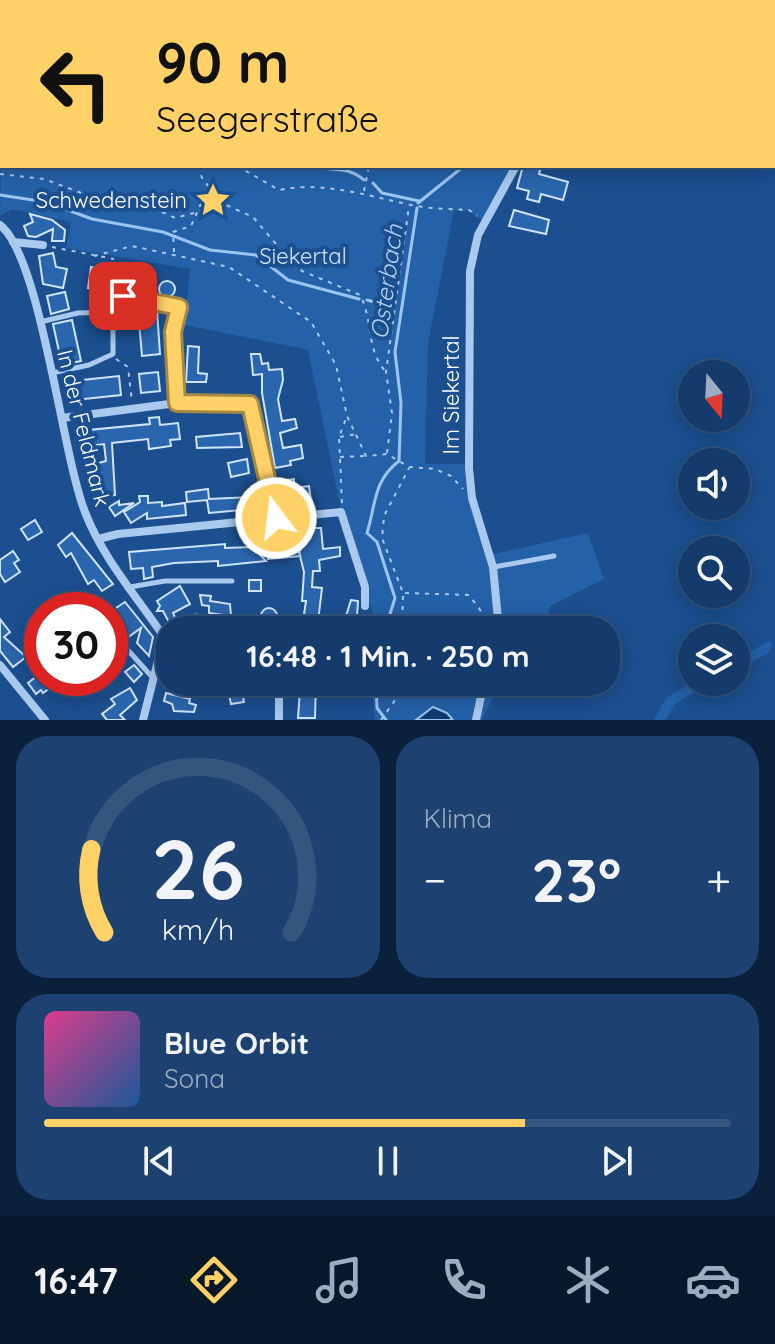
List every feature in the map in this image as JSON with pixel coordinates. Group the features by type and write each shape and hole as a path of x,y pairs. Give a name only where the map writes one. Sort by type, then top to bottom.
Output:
{"street":[{"name":"Im Siekertal","path":"498,616 493,567 472,498 469,468 470,271 485,222 515,168"},
{"name":"In der Feldmark","path":"0,225 13,242 32,291 84,511 98,539 156,621"},
{"path":"13,242 43,245"},
{"path":"123,296 171,304 177,403"},
{"path":"62,418 177,403 250,404 276,518"},
{"path":"98,539 118,534 341,512 365,587 365,606"},
{"path":"0,665 45,720"},
{"name":"In der Feldmark","path":"143,720 156,674"},
{"path":"279,696 279,720"},
{"path":"476,720 481,696"}],"lane":[{"path":"39,322 78,313 113,312 116,348 112,356 52,373"},
{"path":"493,567 554,556"},
{"path":"130,587 165,581 232,581"},
{"path":"128,650 154,679"}],"path":[{"path":"198,168 208,186 226,205 253,217 302,271 357,291 365,306 372,352 386,372"},
{"path":"240,168 279,190 303,185 364,192 410,205 469,210 485,222"},
{"path":"364,192 369,168"},
{"path":"0,174 44,179 95,198 123,194 175,218 198,215 226,205"},
{"path":"174,254 173,232 191,226 208,186"},
{"path":"387,454 392,413 386,372 410,205"},
{"path":"43,245 114,259"},
{"path":"94,256 132,246 229,267 311,322 336,365 347,416 366,456"},
{"path":"112,356 128,367 133,408"},
{"path":"341,512 339,437 347,416"},
{"path":"339,437 358,434"},
{"path":"340,457 387,454 409,467 435,469 451,476 472,498"},
{"path":"402,616 403,593 382,538 384,516 409,467"},
{"path":"403,593 469,595 483,616"},
{"path":"381,719 398,696"}],"green space":[{"name":"Siekertal","path":"1,168 517,168 487,224 469,211 454,210 428,343 425,464 467,464 475,511 494,554 588,533 604,579 550,606 548,616 374,616 340,505 308,350 185,325 190,269 66,248 71,222 12,209 0,216"},
{"path":"770,641 772,646 767,654 750,662 750,652"},
{"path":"678,691 678,696 688,696 676,703 665,720 654,720 666,698"},
{"path":"372,696 493,696 482,720 375,720"}],"shaded area":[{"path":"433,707 447,713 453,720 416,720"}],"building":[{"path":"522,168 540,168 539,174 568,182 563,200 541,194 539,202 527,199 529,191 517,188"},
{"path":"514,210 549,220 546,234 509,226"},
{"path":"30,214 52,220 65,230 64,241 52,241 53,229 36,237 28,236 24,226 33,222"},
{"path":"53,253 56,267 67,269 63,288 43,284 39,256"},
{"path":"91,267 138,276 143,279 142,292 88,288"},
{"path":"167,281 173,283 173,295 167,297 161,295 159,289 161,283"},
{"path":"65,292 69,309 51,314 47,296"},
{"path":"138,310 157,310 160,354 142,356"},
{"path":"72,320 81,361 62,365 53,324"},
{"path":"188,346 199,347 198,373 207,374 206,382 186,382"},
{"path":"251,354 260,354 262,364 268,363 269,370 282,369 283,380 278,399 282,421 295,419 297,428 280,433 283,448 301,445 303,458 290,461 291,465 275,468 262,393 262,374 253,375"},
{"path":"158,372 160,391 141,393 139,374"},
{"path":"119,376 121,395 75,400 73,381"},
{"path":"159,417 160,425 178,423 180,439 170,440 171,446 149,449 148,439 112,443 115,495 96,499 87,466 106,461 104,444 80,447 78,431 150,424 149,418"},
{"path":"240,433 242,447 197,448 196,437"},
{"path":"247,459 249,473 231,477 228,463"},
{"path":"294,479 294,488 309,486 311,500 287,503 287,480"},
{"path":"208,489 209,499 251,497 252,509 209,513 207,500 187,502 186,492"},
{"path":"139,496 148,496 148,503 162,502 162,506 185,503 186,515 147,519 147,513 131,523 124,512 140,502"},
{"path":"119,501 119,505 134,503 115,516 109,507"},
{"path":"35,520 42,532 28,540 21,529"},
{"path":"321,528 323,549 340,547 340,556 319,560 320,571 313,571 312,587 322,588 319,616 304,616 306,601 302,601 304,572 300,556 268,559 267,540 280,539 280,543 286,542 300,554 297,529"},
{"path":"72,533 113,584 102,591 94,580 88,584 71,553 66,557 58,545"},
{"path":"225,544 225,548 252,547 266,561 218,566 218,561 174,563 152,567 153,577 144,579 143,568 131,569 129,552"},
{"path":"13,551 19,560 14,563 20,572 5,582 0,574 0,560"},
{"path":"249,580 261,580 261,591 249,591"},
{"path":"180,586 190,604 173,613 174,616 166,616 163,611 157,611 160,606 157,601"},
{"path":"200,595 211,596 210,601 230,604 231,616 209,613 209,606 202,605"},
{"path":"351,600 358,601 357,616 346,616"},
{"path":"128,606 153,637 149,656 137,643 141,628 128,637"},
{"path":"269,608 277,616 261,616 263,610"},
{"path":"0,619 10,632 4,637 24,659 13,667 0,651"},
{"path":"134,665 142,674 134,682 128,675 128,670"},
{"path":"128,689 137,700 120,715 125,720 107,720 102,714 115,704 111,699 128,696"},
{"path":"165,696 178,696 190,699 189,703 196,705 194,712 174,711 172,704 164,701"},
{"path":"229,696 243,696 244,702 231,704"},
{"path":"300,696 316,696 315,718 298,718"}],"waterway":[{"path":"318,168 345,171 364,180"},
{"name":"Osterbach","path":"418,203 462,168"},
{"path":"373,183 382,193 419,201"},
{"path":"0,195 46,202 92,219 163,232 210,250 256,255 288,280 359,299"},
{"name":"Osterbach","path":"389,616 395,598 377,542 367,533 380,485 399,461 401,403 395,352 417,208"},
{"path":"367,300 389,306"},
{"name":"Osterbach","path":"377,696 377,708 386,720"}],"place":[{"name":"Schwedenstein","path":"213,200"}],"route":[{"path":"123,296 179,307 173,332 177,403 250,404 263,473 272,493 276,518"}]}
